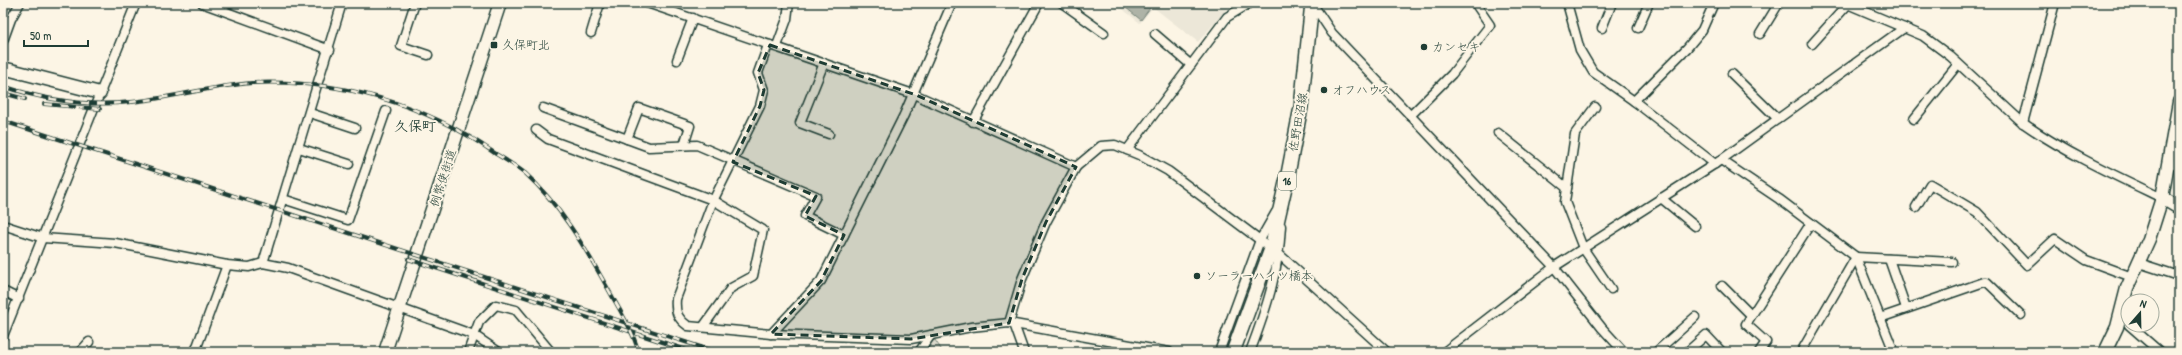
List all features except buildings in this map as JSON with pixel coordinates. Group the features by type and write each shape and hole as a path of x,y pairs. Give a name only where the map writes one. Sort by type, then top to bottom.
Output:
{"main road":[{"name":"佐野田沼線","path":"1233,352 1275,252 1282,201 1302,107 1312,3"}],"street":[{"path":"3,41 11,19 20,3"},
{"path":"3,336 136,3"},
{"path":"202,3 330,50"},
{"path":"263,263 330,50 342,3"},
{"path":"415,3 401,46 428,55"},
{"name":"例幣使街道","path":"385,352 500,3"},
{"path":"591,33 600,3"},
{"path":"646,3 912,93 1076,167"},
{"path":"789,3 787,19 774,46 767,48 758,73 764,90 760,106 713,200 676,299 675,312 680,320 688,326 772,334 911,338 971,327 1011,324 1168,352"},
{"path":"772,334 821,281 904,115 912,93 952,3"},
{"path":"974,122 1039,3"},
{"path":"1062,3 1104,33"},
{"path":"1126,150 1227,17 1250,3"},
{"path":"1312,3 1332,33 1554,267 1602,328 1624,352"},
{"path":"1410,116 1452,74 1490,25 1477,6 1480,3"},
{"path":"1567,3 1580,50 1593,72 1718,162 1811,223 1856,257 1894,352"},
{"path":"1602,28 1612,3"},
{"path":"1638,28 1650,3"},
{"path":"1634,101 1687,48 1702,30 1714,3"},
{"path":"1760,34 1778,3"},
{"path":"2022,123 2055,3"},
{"path":"1812,44 1848,4 1923,36 1958,64 2022,123 2088,162 2162,198 2179,208"},
{"path":"677,60 693,18"},
{"path":"1448,351 1554,267 1718,162 1904,28"},
{"path":"1155,34 1191,65"},
{"path":"824,63 800,123 829,134"},
{"path":"1914,119 1958,64"},
{"path":"3,68 100,93"},
{"path":"1732,74 1778,118"},
{"path":"2130,293 2132,277 2149,239 2174,165 2179,104"},
{"path":"1595,107 1575,134 1565,202 1583,248 1611,289"},
{"path":"543,108 649,147 697,145 733,162 816,196 805,216 844,235"},
{"path":"627,139 639,108 690,126 684,145"},
{"path":"283,199 348,220 386,111"},
{"path":"310,113 355,128"},
{"path":"536,130 548,139 713,200 763,230 753,276 731,288 703,327"},
{"path":"1498,133 1567,188"},
{"path":"1024,352 1011,324 1022,279 1046,222 1076,167 1101,146 1115,146 1126,150 1168,171 1275,252 1387,352"},
{"path":"299,148 349,164"},
{"path":"1916,207 1930,184 1977,212 2027,265 2055,239 2086,260 2132,277"},
{"path":"1661,198 1696,226"},
{"path":"1219,352 1260,240 1282,201"},
{"path":"1759,352 1766,342 1746,324 1811,223"},
{"path":"3,225 43,238 121,244 227,265 250,267 263,263 288,268 474,335 499,352"},
{"path":"1250,352 1262,320 1275,252"},
{"path":"1856,257 1952,262"},
{"path":"1801,352 1856,257"},
{"path":"1889,258 1906,308"},
{"path":"2139,263 2179,276"},
{"path":"195,352 227,265"},
{"path":"1880,318 1984,282 1987,282 2021,315"},
{"path":"1722,286 1751,316"},
{"path":"3,291 19,299"},
{"path":"468,352 479,322 496,305 505,306 516,310 550,352"},
{"path":"1656,352 1695,317"},
{"path":"2105,352 2120,330"},
{"path":"2138,333 2160,352"},
{"path":"919,352 931,335"},
{"path":"1687,352 1706,335 1722,352"},
{"path":"80,352 89,342"}],"highlighted area":[{"path":"770,45 916,95 1076,167 1046,222 1022,279 1009,323 911,339 771,334 821,281 844,235 805,216 816,196 733,162 760,106 764,90 758,73"}],"shaded area":[{"path":"1115,3 1232,3 1198,42 1153,7 1140,23"},
{"path":"1120,3 1152,3 1153,4 1141,20"},
{"path":"935,340 943,352 924,352 930,342"}],"railway":[{"path":"3,86 50,99 98,104 161,98 206,89 252,83 285,83 317,85 348,90 380,98 410,108 440,121 468,136 518,168 538,185 560,212 589,256 624,318 639,352"},
{"path":"3,93 25,99"},
{"path":"44,104 100,109"},
{"path":"3,121 716,352"},
{"path":"408,259 693,352"}],"place":[{"name":"久保町北","path":"494,45"},
{"name":"カンセキ","path":"1424,47"},
{"name":"オフハウス","path":"1324,90"},
{"name":"ソーラーハイツ橋本","path":"1197,276"}],"district":[{"name":"久保町","path":"415,126"}]}
